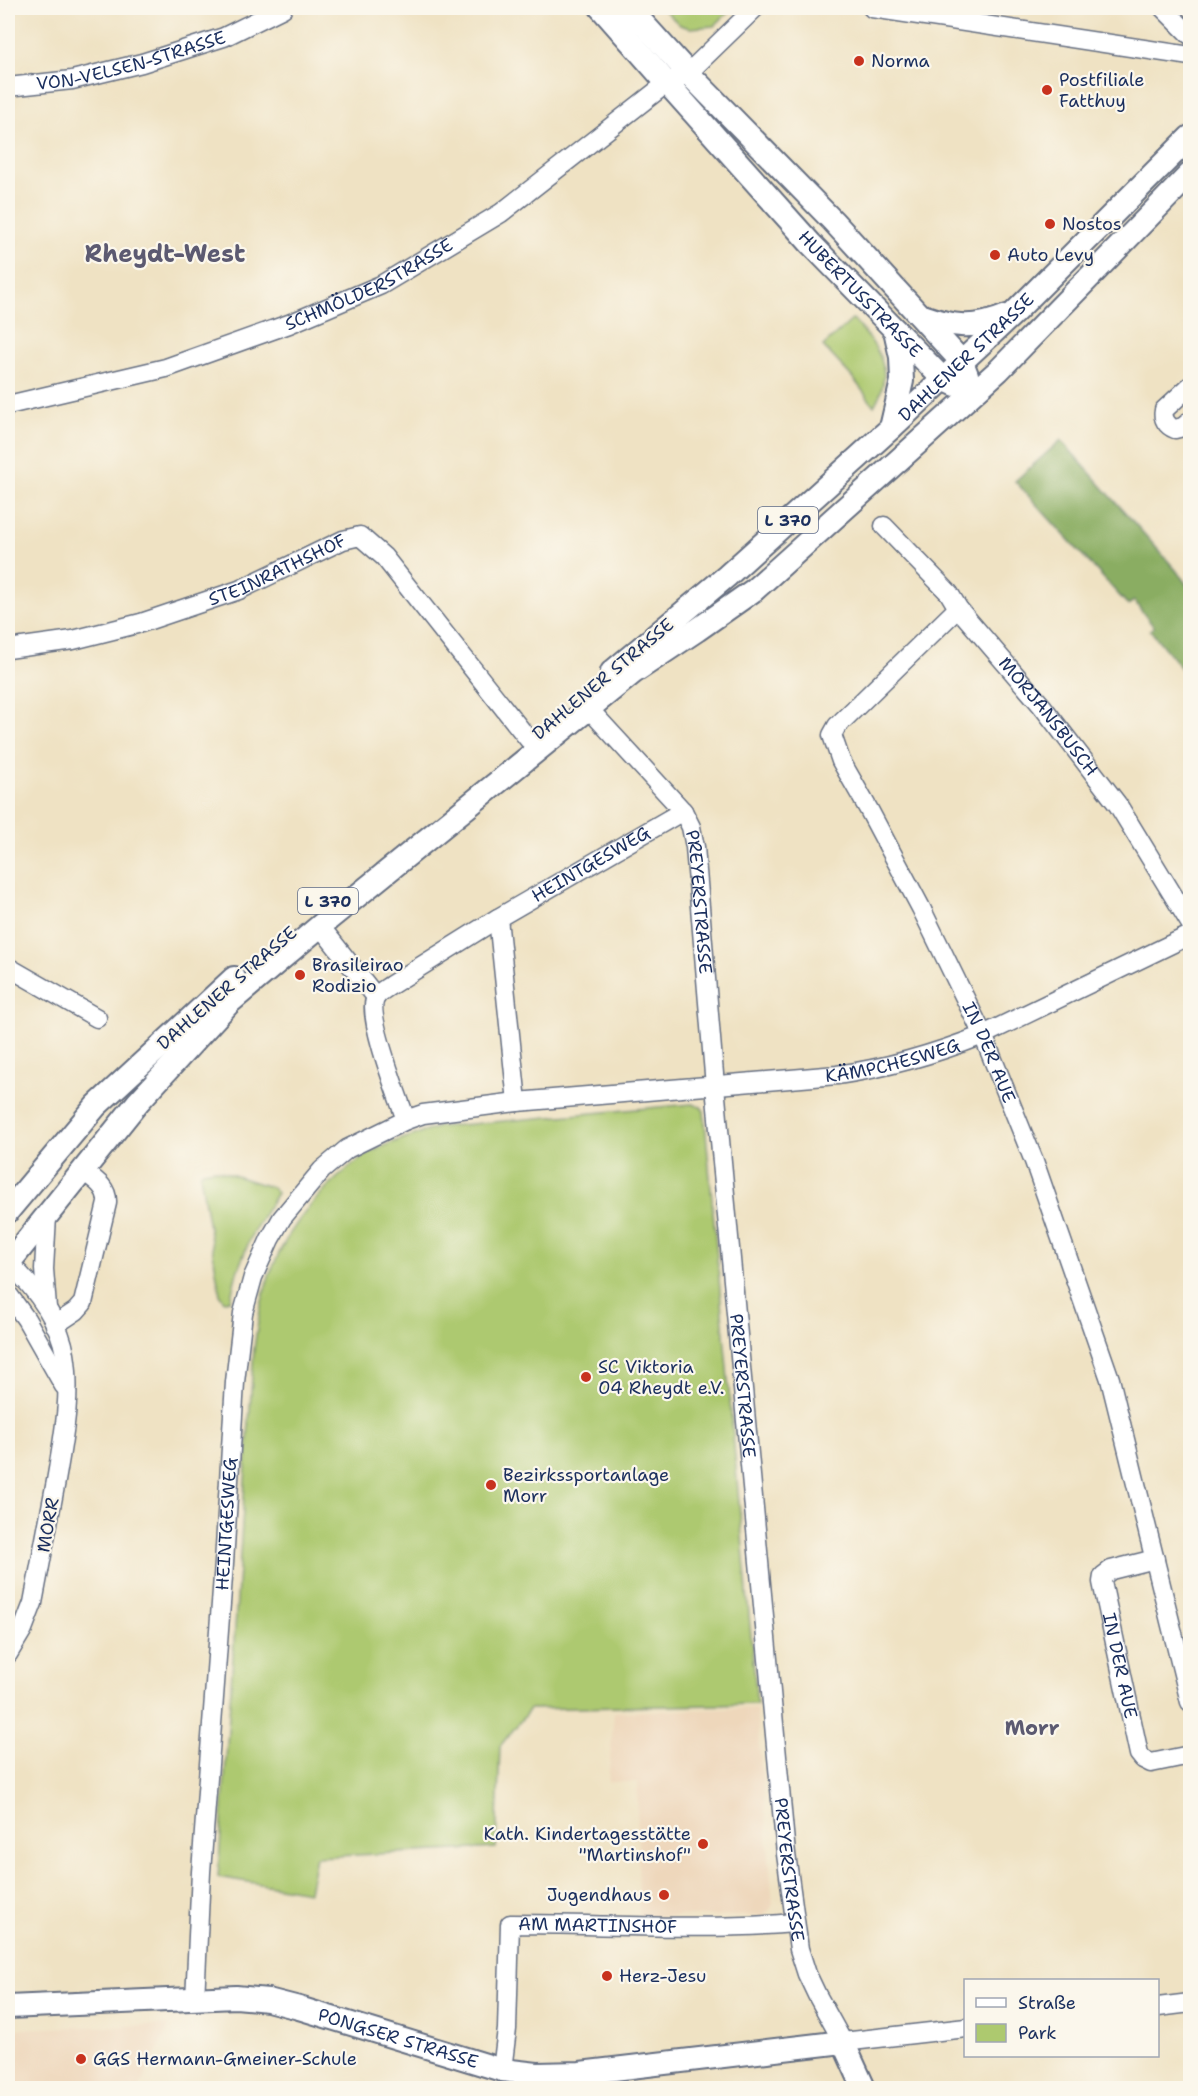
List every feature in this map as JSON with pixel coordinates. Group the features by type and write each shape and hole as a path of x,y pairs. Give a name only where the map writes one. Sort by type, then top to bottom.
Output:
{"main road":[{"name":"HUBERTUSSTRASSE","path":"601,8 812,244 943,379 973,394"},
{"name":"HUBERTUSSTRASSE","path":"629,8 688,73 833,221 963,362 973,394"},
{"name":"DAHLENER STRASSE","path":"8,1211 96,1106 243,970 529,740 727,576 963,362 1191,137"},
{"name":"DAHLENER STRASSE","path":"8,1263 138,1102 217,1016 260,976 634,672 754,590 1005,364 1191,174"},
{"path":"919,314 944,324 967,327 990,323 1014,313"},
{"path":"891,428 902,381 901,357 896,330"},
{"path":"8,1191 30,1183"},
{"name":"PONGSER STRASSE","path":"8,2007 236,1997 268,2000 502,2070 537,2074 580,2073 843,2042"},
{"name":"PREYERSTRASSE","path":"843,2042 864,2088"}],"street":[{"name":"VON-VELSEN-STRASSE","path":"8,87 72,80 142,63 224,37 284,8"},
{"name":"SCHMÖLDERSTRASSE","path":"8,405 166,368 289,324 381,285 501,213 667,83 688,73 755,8"},
{"path":"872,8 1191,56"},
{"path":"1163,8 1191,35"},
{"path":"1191,386 1164,410 1163,414 1167,424 1175,429 1191,421"},
{"name":"MORJANSBUSCH","path":"884,526 949,593 957,608 1042,706 1118,805 1191,923"},
{"name":"STEINRATHSHOF","path":"8,649 73,640 141,623 239,590 343,540 360,536 384,557 529,740"},
{"name":"IN DER AUE","path":"957,608 837,726 832,735 841,761 921,908 983,1035 1034,1161 1110,1379 1191,1702"},
{"name":"PREYERSTRASSE","path":"589,709 683,811 690,826 695,847 784,1843 794,1923 807,1974 843,2042"},
{"name":"HEINTGESWEG","path":"376,997 391,985 498,918 683,811"},
{"path":"498,918 517,1101"},
{"path":"320,926 376,997 375,1022 406,1120"},
{"name":"KÄMPCHESWEG","path":"715,1086 870,1071 954,1047 1191,935"},
{"path":"8,967 97,1018"},
{"name":"HEINTGESWEG","path":"195,2000 202,1860 235,1382 243,1313 253,1277 270,1239 300,1195 322,1170 347,1149 406,1120 442,1110 517,1101 715,1086"},
{"path":"55,1325 76,1311 83,1303 107,1203 108,1196 104,1188 83,1171"},
{"path":"47,1216 44,1269 47,1308"},
{"name":"MORR","path":"8,1263 26,1280 47,1308 55,1325 65,1353 67,1390 65,1426 33,1603 23,1629 8,1654"},
{"path":"8,1294 43,1346 67,1390"},
{"name":"IN DER AUE","path":"1155,1559 1111,1570 1103,1576 1102,1582 1139,1754 1151,1763 1191,1755"},
{"name":"AM MARTINSHOF","path":"502,2070 507,2029 510,1924 764,1926 794,1923"},
{"path":"1159,2007 1191,2003"},
{"name":"PONGSER STRASSE","path":"843,2042 964,2028"}],"shaded area":[{"name":"Kath. Kindertagesstätte \"Martinshof\"","path":"756,1708 773,1905 763,1916 639,1916 637,1782 608,1782 614,1712"},
{"name":"GGS Hermann-Gmeiner-Schule","path":"170,2025 139,2088 8,2088 8,2029"}],"green space":[{"path":"662,8 733,8 714,26 690,28 680,25"},
{"path":"853,319 870,339 884,370 884,381 874,406 853,378 823,346"},
{"path":"1061,440 1176,570 1190,589 1190,679 1150,630 1154,627 1134,601 1128,605 1015,481"},
{"name":"Bezirkssportanlage Morr","path":"692,1104 701,1107 704,1111 757,1704 530,1709 500,1746 496,1848 316,1857 309,1892 218,1877 254,1349 266,1284 290,1233 324,1190 351,1166 373,1151 438,1127"},
{"path":"215,1169 273,1188 277,1193 252,1234 237,1272 230,1300 224,1301 220,1295 200,1174 203,1171"}],"place":[{"name":"Norma","path":"859,61"},
{"name":"Postfiliale Fatthuy","path":"1047,90"},
{"name":"Nostos","path":"1050,224"},
{"name":"Auto Levy","path":"995,255"},
{"name":"Brasileirao Rodizio","path":"300,975"},
{"name":"SC Viktoria 04 Rheydt e.V.","path":"586,1377"},
{"name":"Bezirkssportanlage Morr","path":"491,1485"},
{"name":"Kath. Kindertagesstätte \"Martinshof\"","path":"703,1844"},
{"name":"Jugendhaus","path":"664,1895"},
{"name":"Herz-Jesu","path":"607,1976"},
{"name":"GGS Hermann-Gmeiner-Schule","path":"81,2059"}],"district":[{"name":"Rheydt-West","path":"165,254"},
{"name":"Morr","path":"1032,1728"}]}
